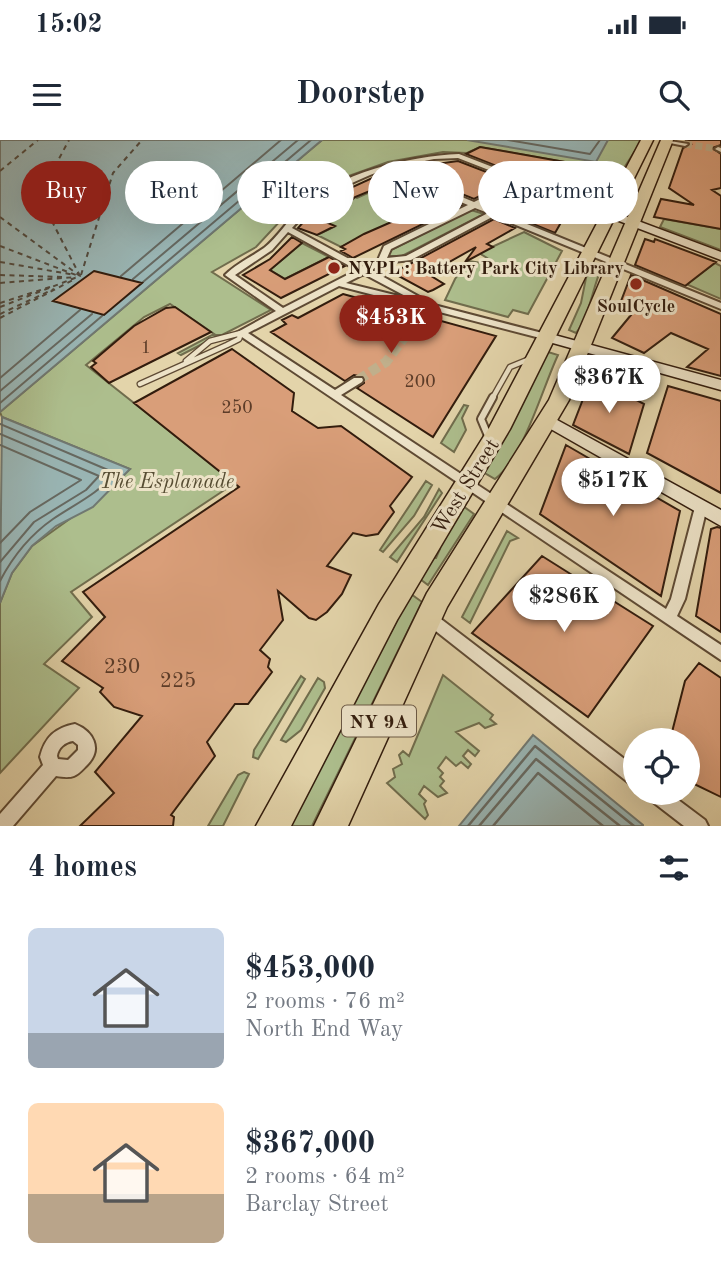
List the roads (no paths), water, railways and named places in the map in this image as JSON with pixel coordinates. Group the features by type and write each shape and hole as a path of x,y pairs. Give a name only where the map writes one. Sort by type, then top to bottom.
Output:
{"highway":[{"name":"West Street","path":"636,161 647,140"},
{"name":"West Street","path":"638,213 667,141"},
{"name":"West Street","path":"273,826 356,670 491,443 605,224"},
{"name":"West Street","path":"331,826 428,617 495,502 548,420 634,224"}],"main road":[{"path":"637,224 721,256"},
{"path":"547,337 721,385"},
{"path":"548,420 721,519"}],"street":[{"path":"667,141 685,144"},
{"path":"427,161 457,156 478,164"},
{"path":"282,311 229,275 269,248 286,228 321,196 368,175"},
{"path":"464,201 478,207"},
{"path":"382,261 387,248 478,203"},
{"path":"478,222 408,258 382,261 242,333 721,653"},
{"path":"518,224 721,306"},
{"path":"286,228 366,269 425,311"},
{"path":"336,283 425,311 547,337"},
{"path":"339,392 358,380"},
{"path":"669,618 678,599 701,507"},
{"path":"428,617 623,768"},
{"path":"1,826 53,767"},
{"path":"671,805 699,826"}],"lane":[{"path":"140,384 186,361 203,358 239,339 242,333 230,333 194,352 186,361"}],"water":[{"path":"0,140 322,140 297,161 237,161 237,212 223,224 223,161 125,161 125,224 223,224 0,412"},
{"path":"467,140 608,140 597,161"},
{"path":"2,417 130,469 93,507 56,526 32,546 12,573 0,603"},
{"path":"533,735 643,825 643,826 459,826"}],"tunnel":[{"path":"685,144 718,149"},
{"path":"358,380 386,362 421,315"}],"place":[{"name":"NYPL : Battery Park City Library","path":"334,268"},
{"name":"SoulCycle","path":"636,284"}],"park label":[{"name":"The Esplanade","path":"167,481"}]}
